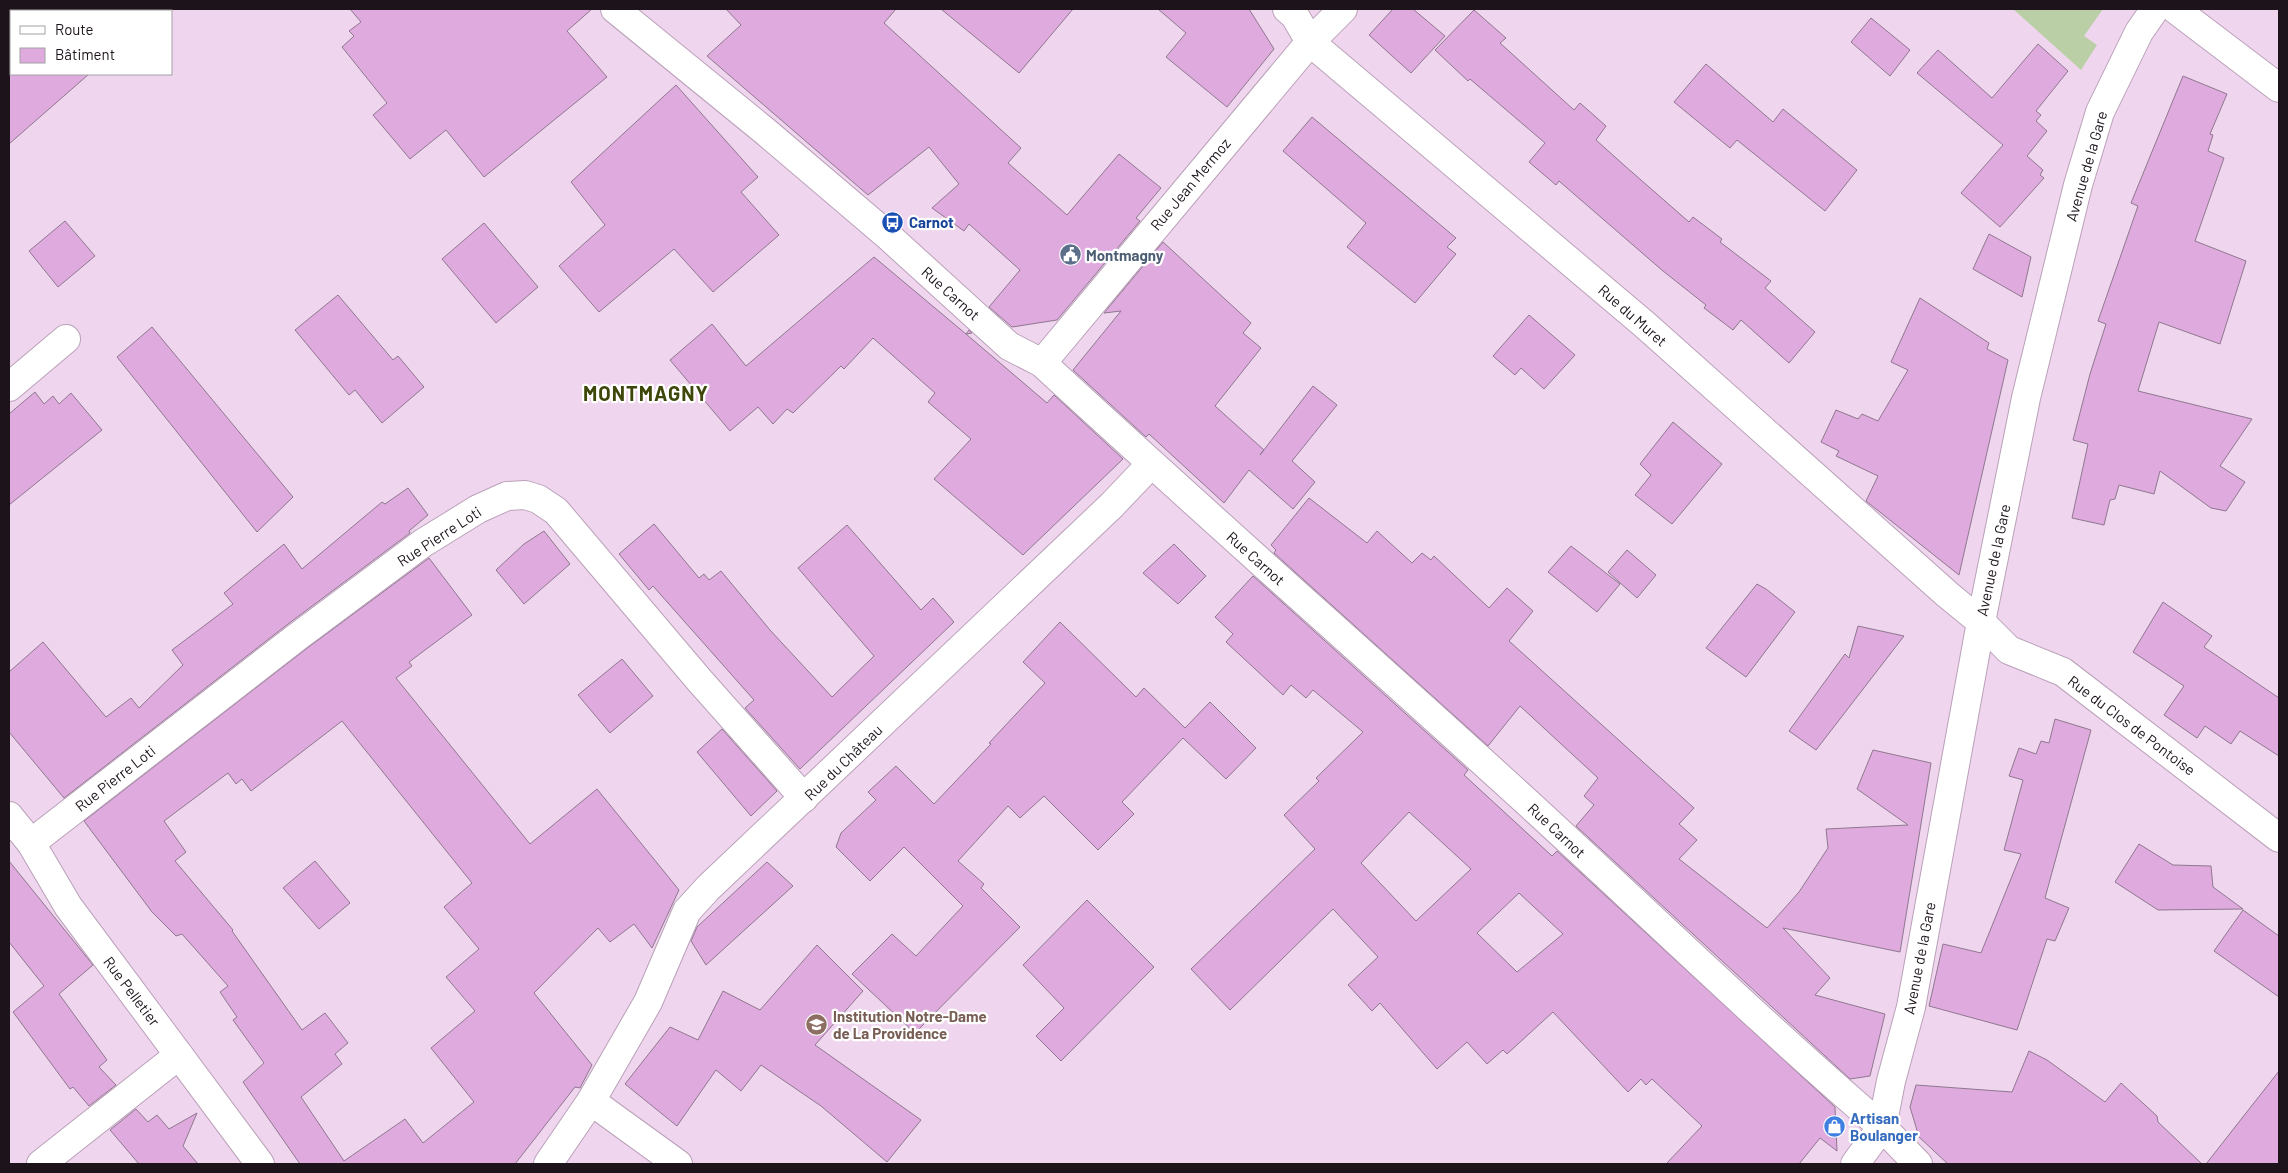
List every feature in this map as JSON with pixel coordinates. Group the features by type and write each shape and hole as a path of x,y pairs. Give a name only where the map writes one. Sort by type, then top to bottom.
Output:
{"street":[{"name":"Rue Carnot","path":"615,9 834,190 1009,346 1042,364 1526,801 1805,1061 1882,1126 1918,1164"},
{"name":"Rue du Muret","path":"1287,9 1295,16 1310,42 1644,324 1948,595 1981,622"},
{"name":"Rue Jean Mermoz","path":"1042,364 1310,42 1343,9"},
{"name":"Avenue de la Gare","path":"1882,1126 1891,1081 1911,1007 1981,622 2026,398 2078,185 2100,112 2139,32 2154,9"},
{"path":"2175,9 2279,88"},
{"path":"9,387 66,339"},
{"name":"Rue du Château","path":"548,1164 591,1101 648,1002 666,956 687,911 708,888 1112,505 1151,464"},
{"name":"Rue Pierre Loti","path":"31,843 289,643 424,543 478,509 507,496 525,495 538,499 556,511 700,681 804,798"},
{"name":"Rue du Clos de Pontoise","path":"1981,622 2009,650 2063,672 2279,838"},
{"name":"Rue Pelletier","path":"9,816 31,843 68,906 260,1164"},
{"path":"41,1164 179,1055"},
{"path":"591,1101 678,1164"},
{"path":"1855,1164 1882,1126"}],"green space":[{"path":"2013,9 2103,9 2084,36 2097,45 2081,70"}],"building":[{"path":"350,9 592,9 567,31 607,77 484,177 446,130 410,159 373,115 387,103 342,47 354,36 349,31 361,22"},
{"path":"726,9 896,9 884,23 1021,148 1008,163 1067,215 1119,154 1161,188 1136,218 1140,221 1057,320 1012,327 989,307 1020,270 969,224 964,231 932,208 959,184 929,147 868,195 707,56 741,25"},
{"path":"941,9 1073,9 1019,73"},
{"path":"1158,9 1249,9 1274,49 1227,107 1166,57 1186,33"},
{"path":"1393,9 1413,9 1445,36 1411,73 1369,35"},
{"path":"1474,10 1506,38 1500,43 1574,110 1580,103 1606,126 1596,140 1689,222 1693,217 1722,239 1720,242 1771,281 1765,288 1815,332 1789,363 1741,320 1733,330 1704,308 1706,305 1663,271 1559,181 1556,185 1529,162 1545,143 1470,79 1468,81 1435,50"},
{"path":"1871,18 1910,50 1890,76 1851,42"},
{"path":"2038,44 2068,71 2036,111 2041,115 2036,121 2047,131 2027,156 2043,170 2040,175 2044,178 2000,227 1961,193 2003,145 1917,73 1938,50 1992,98"},
{"path":"1706,64 1773,122 1783,109 1857,170 1825,211 1737,140 1730,148 1674,102"},
{"path":"9,74 88,75 9,144"},
{"path":"2183,76 2227,94 2210,134 2213,135 2208,151 2224,158 2195,241 2246,261 2220,344 2159,322 2138,391 2252,419 2220,466 2245,482 2226,511 2211,508 2160,471 2154,494 2119,485 2115,499 2110,500 2104,525 2072,518 2088,444 2073,440 2090,374 2106,324 2098,321 2138,206 2131,203"},
{"path":"676,85 758,177 741,192 779,235 713,292 674,249 599,312 559,266 605,225 571,182"},
{"path":"1312,117 1456,238 1447,247 1456,254 1415,303 1347,247 1366,223 1283,151"},
{"path":"65,221 95,256 58,287 29,251"},
{"path":"484,223 538,287 496,323 442,259"},
{"path":"1989,234 2031,257 2022,297 1973,269"},
{"path":"1163,242 1251,323 1243,333 1261,348 1215,406 1264,450 1313,386 1337,405 1292,461 1315,482 1293,509 1249,470 1224,503 1149,434 1146,437 1073,370 1121,311 1104,313"},
{"path":"874,257 1047,403 1054,395 1123,459 1023,555 934,479 971,439 928,402 935,393 873,338 844,369 841,366 793,413 787,409 773,424 758,407 730,431 670,360 712,324 746,366"},
{"path":"338,295 393,360 398,356 424,387 382,423 355,390 349,395 295,330"},
{"path":"1920,298 1989,343 1987,349 2008,360 1959,575 1866,501 1878,476 1836,456 1839,451 1821,442 1836,410 1858,419 1862,414 1878,421 1908,370 1891,362"},
{"path":"1529,315 1575,355 1544,389 1521,368 1515,375 1493,356"},
{"path":"152,327 293,497 257,532 117,357"},
{"path":"35,392 44,404 53,396 59,404 71,393 102,430 9,505 9,414"},
{"path":"1673,422 1722,464 1672,524 1635,495 1651,475 1640,464"},
{"path":"408,488 428,515 409,531 410,533 288,624 64,798 9,732 9,672 43,642 106,717 131,698 139,708 183,665 172,650 233,604 224,593 284,544 302,569 382,502 385,504"},
{"path":"1309,498 1367,543 1377,531 1412,563 1422,553 1431,560 1434,556 1489,608 1507,588 1533,611 1509,641 1694,808 1679,824 1697,840 1679,859 1767,928 1799,892 1828,848 1826,829 1908,825 1857,789 1873,750 1931,763 1900,952 1783,928 1830,978 1815,995 1885,1014 1870,1076 1850,1079 1576,826 1594,805 1584,796 1598,778 1520,706 1488,746 1274,553 1276,550 1271,545"},
{"path":"654,524 699,578 704,574 709,580 721,571 770,630 832,697 874,656 798,568 847,525 921,610 933,598 954,622 800,769 745,708 754,700 653,586 649,590 619,554"},
{"path":"544,531 570,564 524,604 496,570 524,544"},
{"path":"1174,544 1206,576 1178,604 1143,573"},
{"path":"1571,546 1620,584 1597,612 1548,572"},
{"path":"1627,550 1656,575 1637,598 1608,572"},
{"path":"429,558 472,615 409,662 412,666 396,678 530,844 597,789 679,890 652,948 634,924 610,942 598,928 534,993 592,1065 580,1088 575,1087 515,1164 300,1164 243,1082 264,1063 233,1020 237,1017 220,992 228,986 182,934 176,936 152,912 84,821 306,649","holes":["342,721 472,883 444,907 479,949 446,977 475,1011 431,1048 474,1102 423,1143 405,1119 344,1161 301,1097 342,1064 335,1054 348,1043 325,1013 302,1030 233,930 175,861 186,852 164,821 228,773 236,784 242,779 251,791"]},
{"path":"1253,576 1468,770 1464,775 1552,856 1557,851 1835,1107 1837,1151 1820,1138 1799,1164 1666,1164 1702,1126 1652,1079 1646,1085 1641,1079 1628,1092 1553,1012 1507,1054 1503,1050 1487,1064 1467,1042 1437,1069 1380,1003 1372,1011 1348,985 1378,957 1333,909 1230,1010 1191,969 1315,849 1284,815 1319,781 1316,778 1363,732 1313,690 1306,698 1291,685 1283,695 1226,642 1233,634 1215,617","holes":["1409,812 1471,869 1416,921 1361,863","1519,893 1563,934 1517,972 1477,933"]},
{"path":"1757,584 1795,612 1746,677 1706,648"},
{"path":"2163,602 2212,636 2204,647 2279,698 2279,756 2240,731 2231,744 2205,726 2197,738 2164,715 2184,686 2133,652"},
{"path":"1060,622 1136,697 1144,688 1185,728 1210,702 1256,748 1226,779 1183,738 1122,802 1134,814 1098,850 1044,796 1020,818 1008,806 958,861 984,884 981,888 1020,927 915,1033 852,974 892,934 916,956 963,906 904,847 870,881 836,847 841,833 876,800 868,792 896,766 934,804 1045,683 1023,662"},
{"path":"1858,626 1904,636 1816,750 1789,731 1845,654 1849,658"},
{"path":"622,659 653,696 610,733 578,695"},
{"path":"2055,719 2091,730 2045,898 2069,908 2055,941 2047,939 2017,1030 1929,1006 1943,944 1981,953 2021,854 2004,850 2023,780 2009,776 2019,748 2036,754 2041,741 2049,743"},
{"path":"722,729 777,791 751,816 697,752"},
{"path":"2139,844 2173,865 2211,866 2213,887 2243,909 2158,910 2115,882"},
{"path":"9,861 93,965 59,994 107,1060 99,1067 116,1085 89,1106 73,1087 70,1089 13,1012 44,986 9,942"},
{"path":"315,861 350,903 319,929 283,888"},
{"path":"767,862 793,886 706,965 691,941 697,927"},
{"path":"1087,900 1154,967 1061,1061 1036,1036 1064,1008 1023,965"},
{"path":"2243,910 2279,936 2279,997 2214,951"},
{"path":"817,945 863,991 815,1045 921,1120 887,1162 821,1106 761,1065 741,1091 716,1070 677,1126 625,1084 670,1027 698,1040 723,991 760,1010"},
{"path":"2029,1051 2047,1060 2105,1102 2121,1083 2157,1116 2158,1122 2202,1164 1948,1164 1919,1137 1910,1107 1916,1085 2012,1092"},
{"path":"2279,1071 2279,1164 2206,1164"},
{"path":"136,1109 148,1122 157,1115 169,1129 197,1113 183,1146 198,1164 139,1164 110,1130"}],"place":[{"name":"Carnot","path":"893,222"},
{"name":"Montmagny","path":"1070,255"},
{"name":"Institution Notre-Dame de La Providence","path":"817,1025"},
{"name":"Artisan Boulanger","path":"1834,1127"}],"district":[{"name":"MONTMAGNY","path":"646,393"}]}
